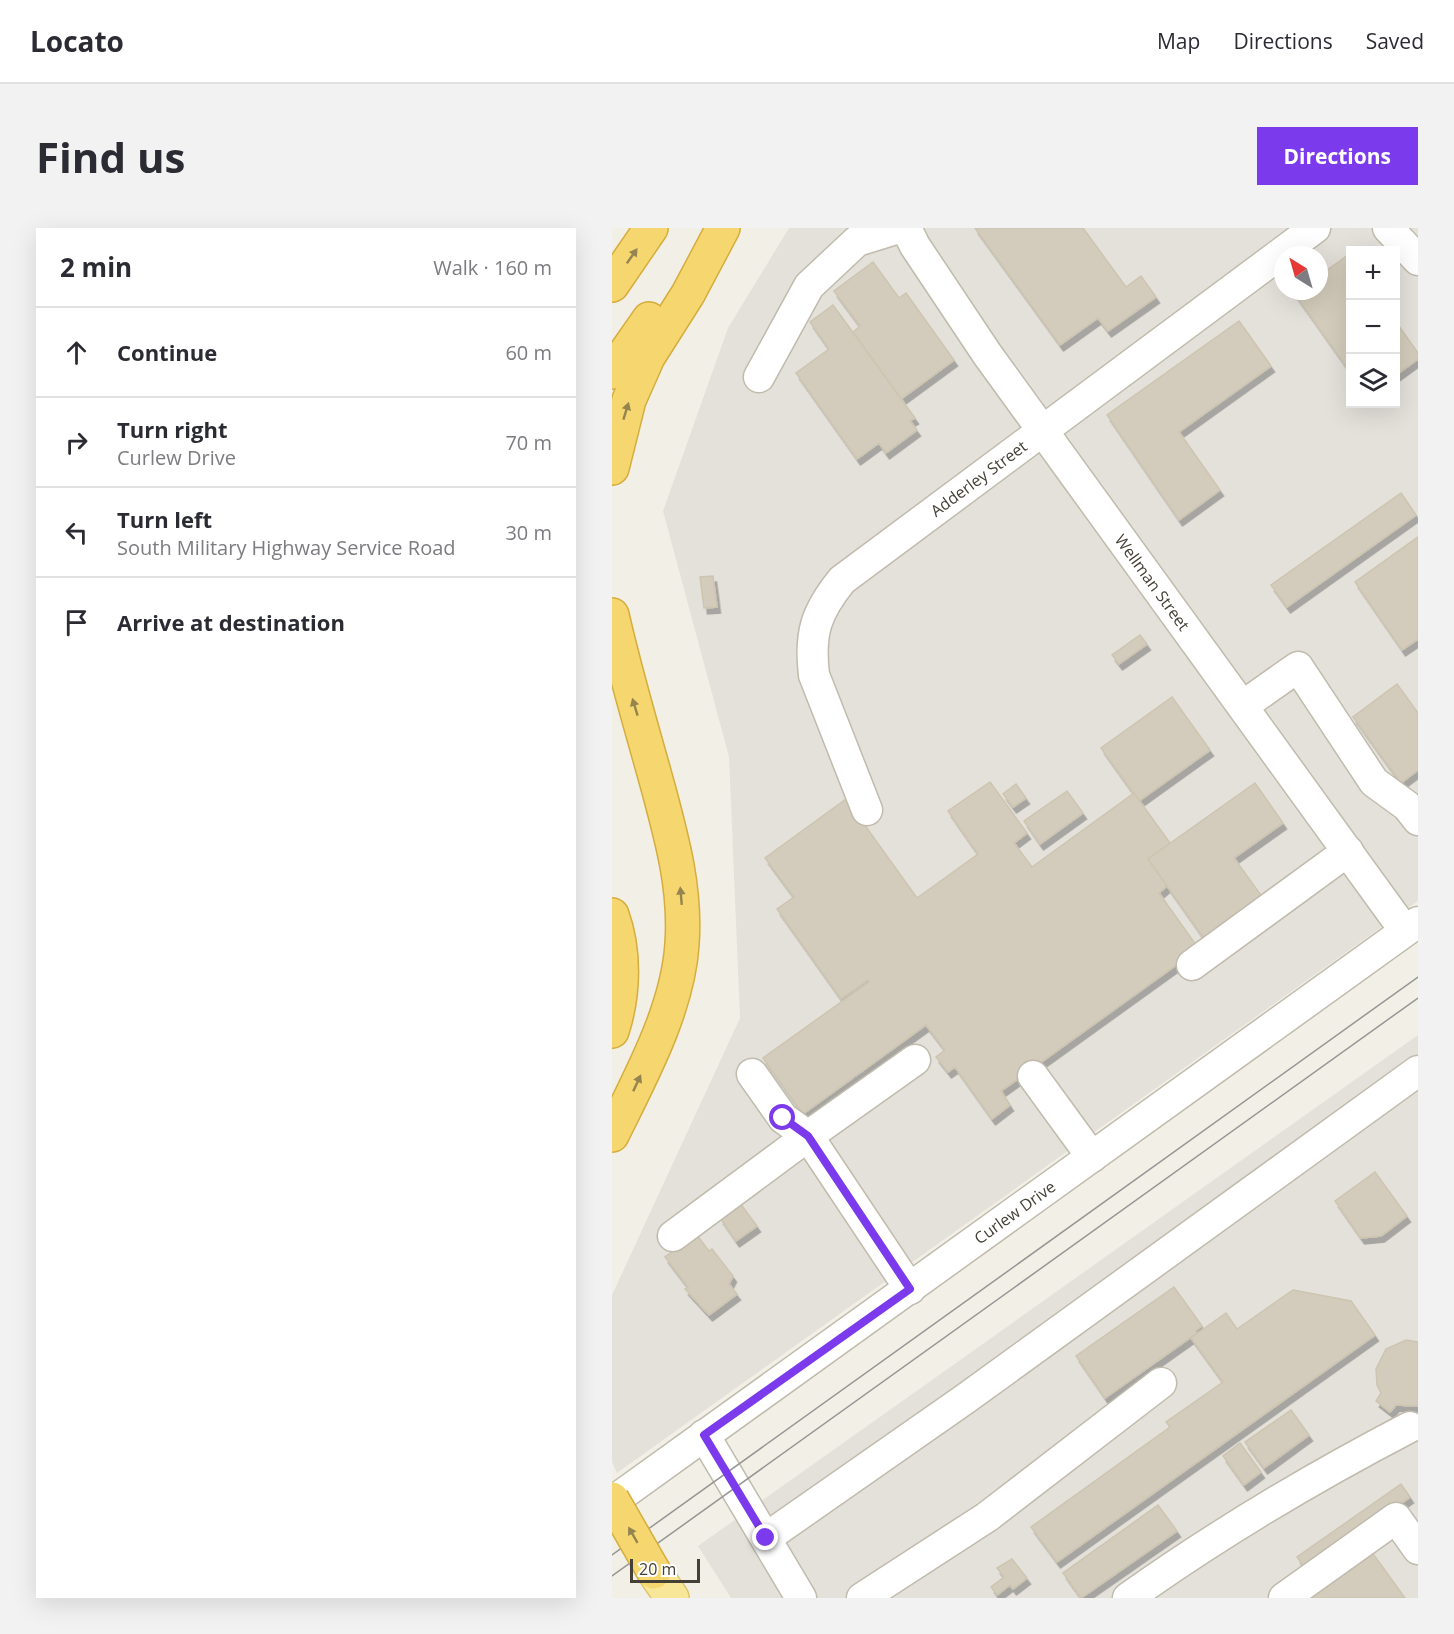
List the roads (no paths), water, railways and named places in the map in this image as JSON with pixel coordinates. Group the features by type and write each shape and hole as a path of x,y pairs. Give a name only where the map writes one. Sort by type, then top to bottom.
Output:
{"highway":[{"path":"612,285 651,228"},
{"path":"612,372 712,228"},
{"path":"612,468 629,400 648,357 688,294 723,228"},
{"path":"612,615 626,678 678,860 682,903 682,946 659,1035 612,1136"},
{"path":"612,915 621,955 622,980 612,1031"},
{"path":"612,1500 654,1572"}],"main road":[{"path":"654,1572 672,1598"}],"street":[{"path":"759,377 809,286 857,241 899,228"},
{"name":"Wellman Street","path":"906,228 915,246 987,354 1348,851 1412,926"},
{"name":"Adderley Street","path":"867,810 814,675 811,651 814,628 824,602 842,580 1315,228"},
{"path":"1388,228 1418,260"},
{"path":"1244,705 1298,667 1374,782 1407,806 1418,820"},
{"path":"1192,966 1348,851"},
{"name":"Curlew Drive","path":"612,1500 910,1289 1412,926"},
{"path":"673,1236 915,1060"},
{"path":"766,1538 965,1399 1418,1071"},
{"path":"752,1074 783,1118 808,1136 910,1289"},
{"path":"1033,1076 1092,1157"},
{"path":"862,1598 987,1517 1161,1383"},
{"path":"1128,1598 1182,1560 1275,1501 1410,1427"},
{"path":"704,1435 801,1598"},
{"path":"1284,1598 1396,1518 1418,1549"}],"tram line":[{"path":"612,1555 1418,977"},
{"path":"612,1576 1418,998"}]}
